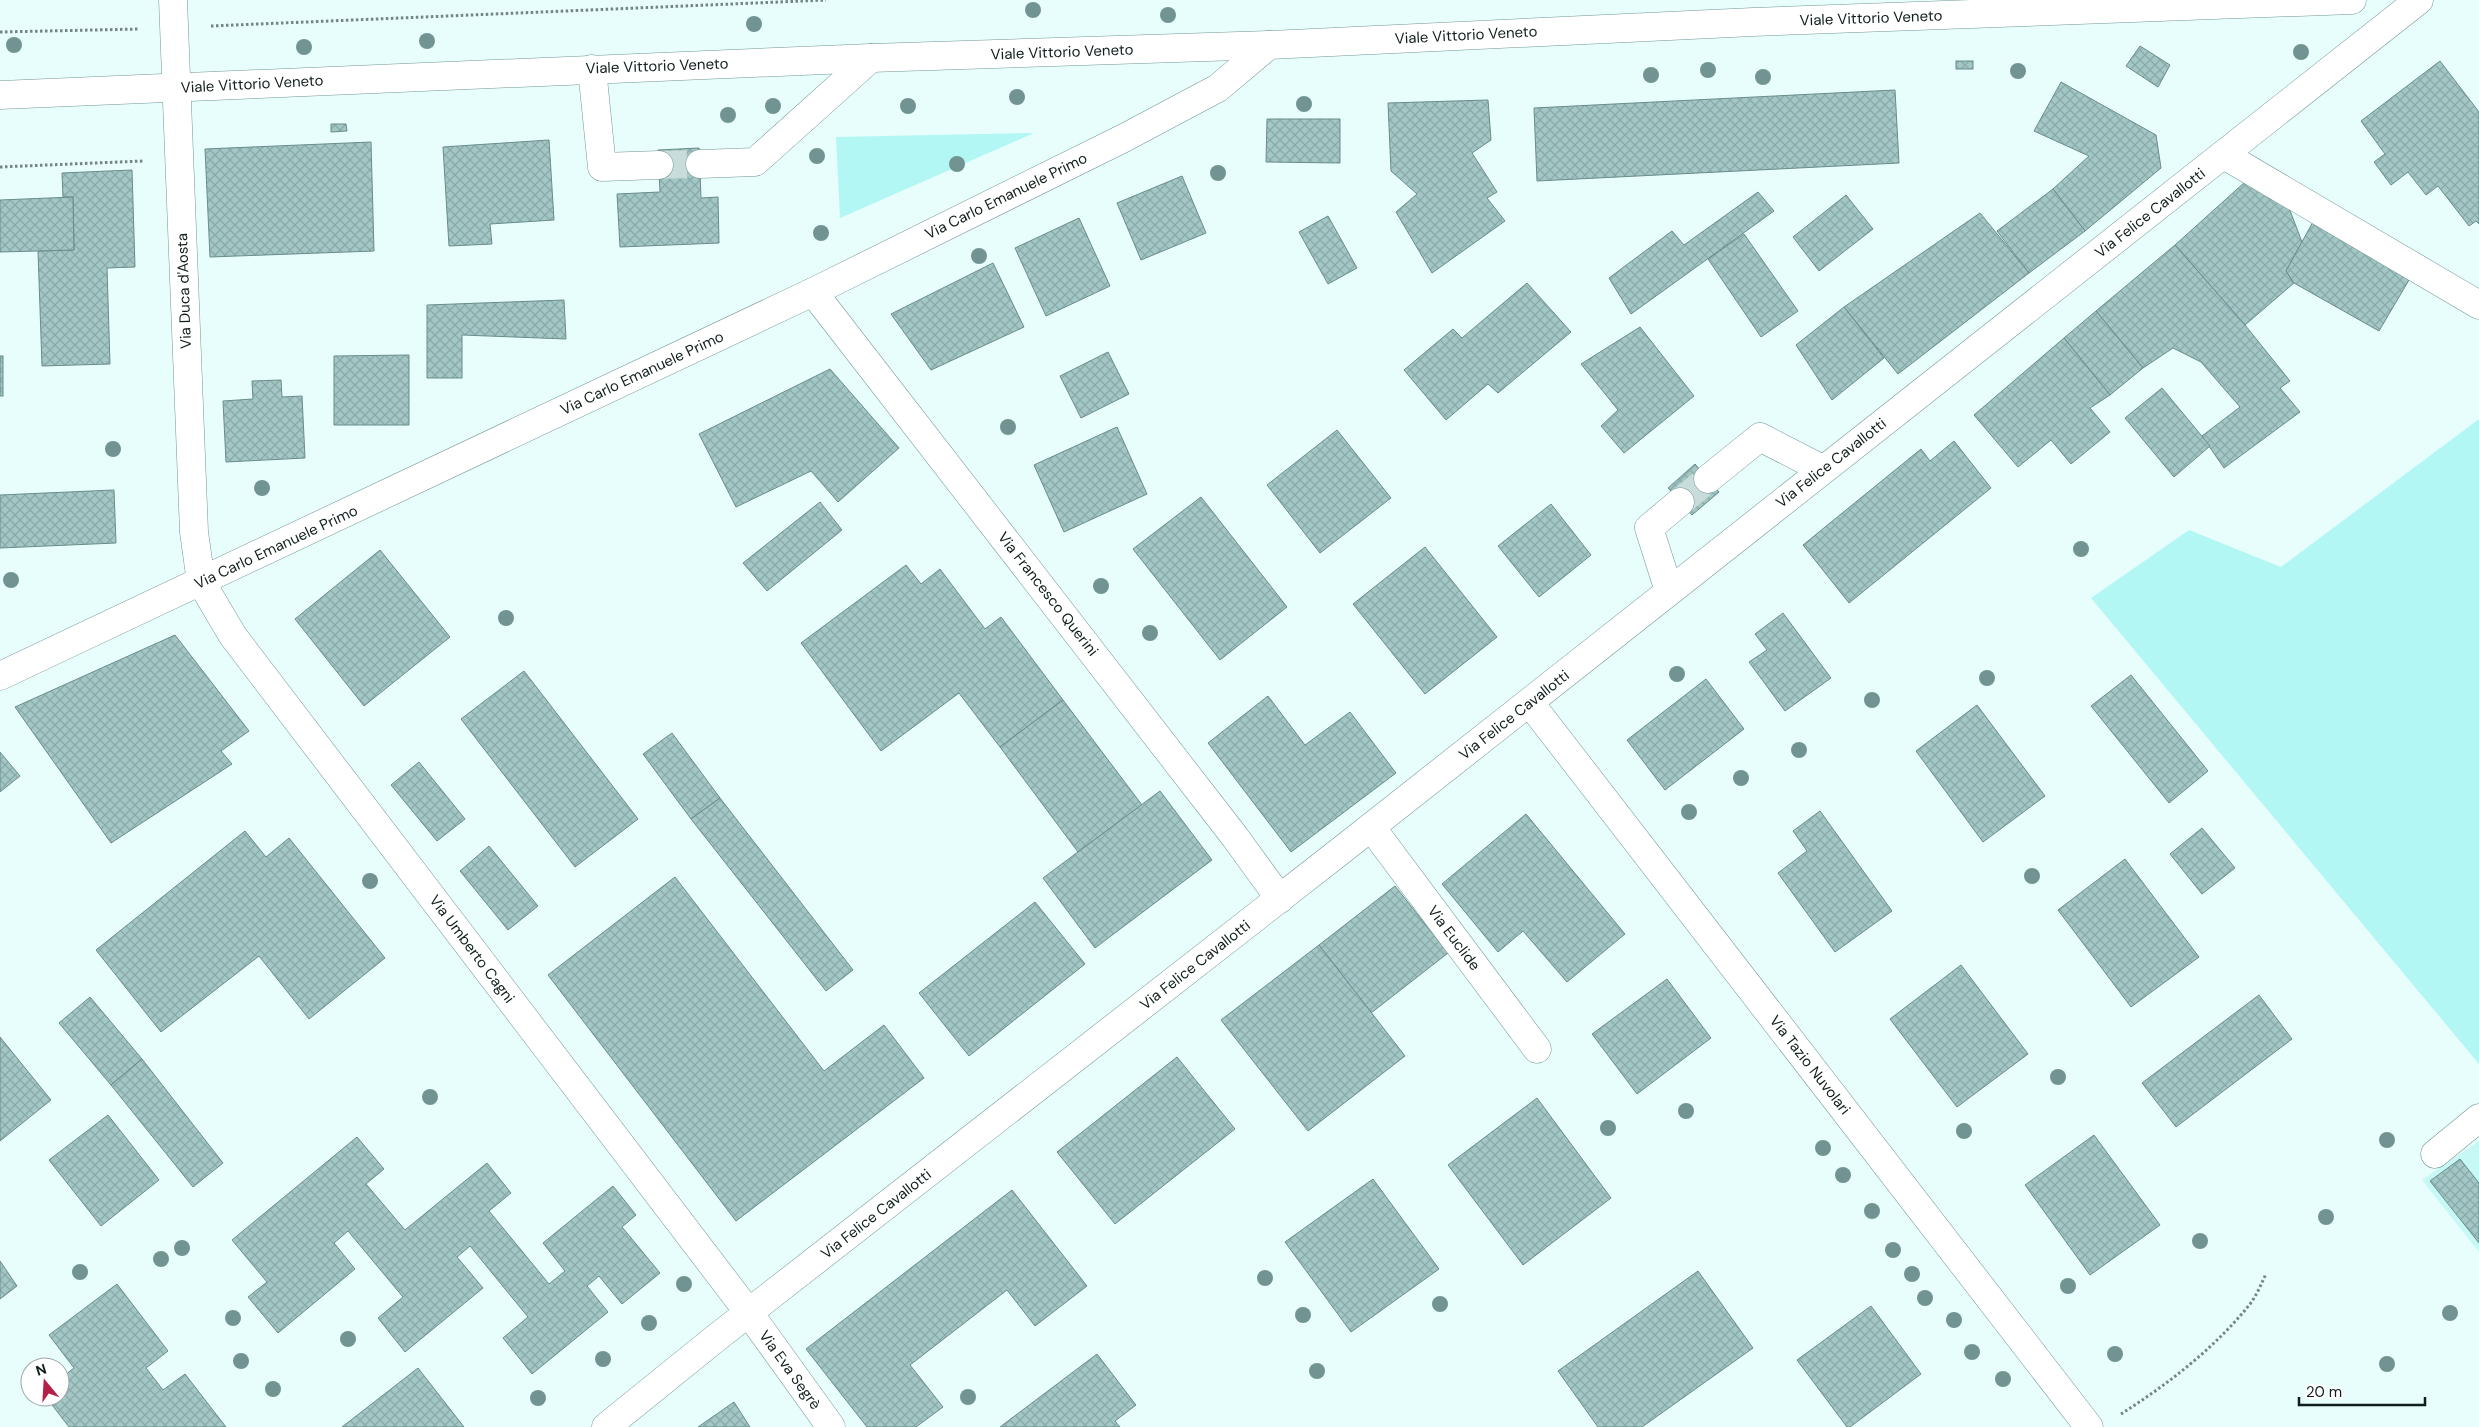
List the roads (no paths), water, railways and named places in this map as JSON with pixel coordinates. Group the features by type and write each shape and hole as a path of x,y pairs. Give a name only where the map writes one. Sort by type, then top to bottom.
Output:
{"street":[{"name":"Via Duca d'Aosta","path":"173,0 194,532 201,582"},
{"name":"Viale Vittorio Veneto","path":"0,95 592,69 1269,45 1752,11 2124,9 2260,2 2352,0"},
{"name":"Via Felice Cavallotti","path":"606,1427 749,1313 1530,703 1822,469 2419,0"},
{"name":"Via Carlo Emanuele Primo","path":"0,676 814,292 1124,138 1218,88 1269,45"},
{"path":"700,164 755,162 872,58"},
{"path":"592,69 602,167 659,165"},
{"path":"2224,155 2479,305"},
{"name":"Via Francesco Querini","path":"814,292 1229,829 1280,899"},
{"path":"1708,479 1760,436 1822,469"},
{"path":"1669,591 1649,528 1680,502"},
{"name":"Via Umberto Cagni","path":"201,582 233,636 749,1313"},
{"name":"Via Tazio Nuvolari","path":"1530,703 2102,1422"},
{"name":"Via Euclide","path":"1371,827 1537,1049"},
{"path":"2435,1154 2479,1118"},
{"name":"Via Eva Segrè","path":"749,1313 831,1427"}],"tunnel":[{"path":"659,165 700,164"},
{"path":"1680,502 1708,479"}]}
